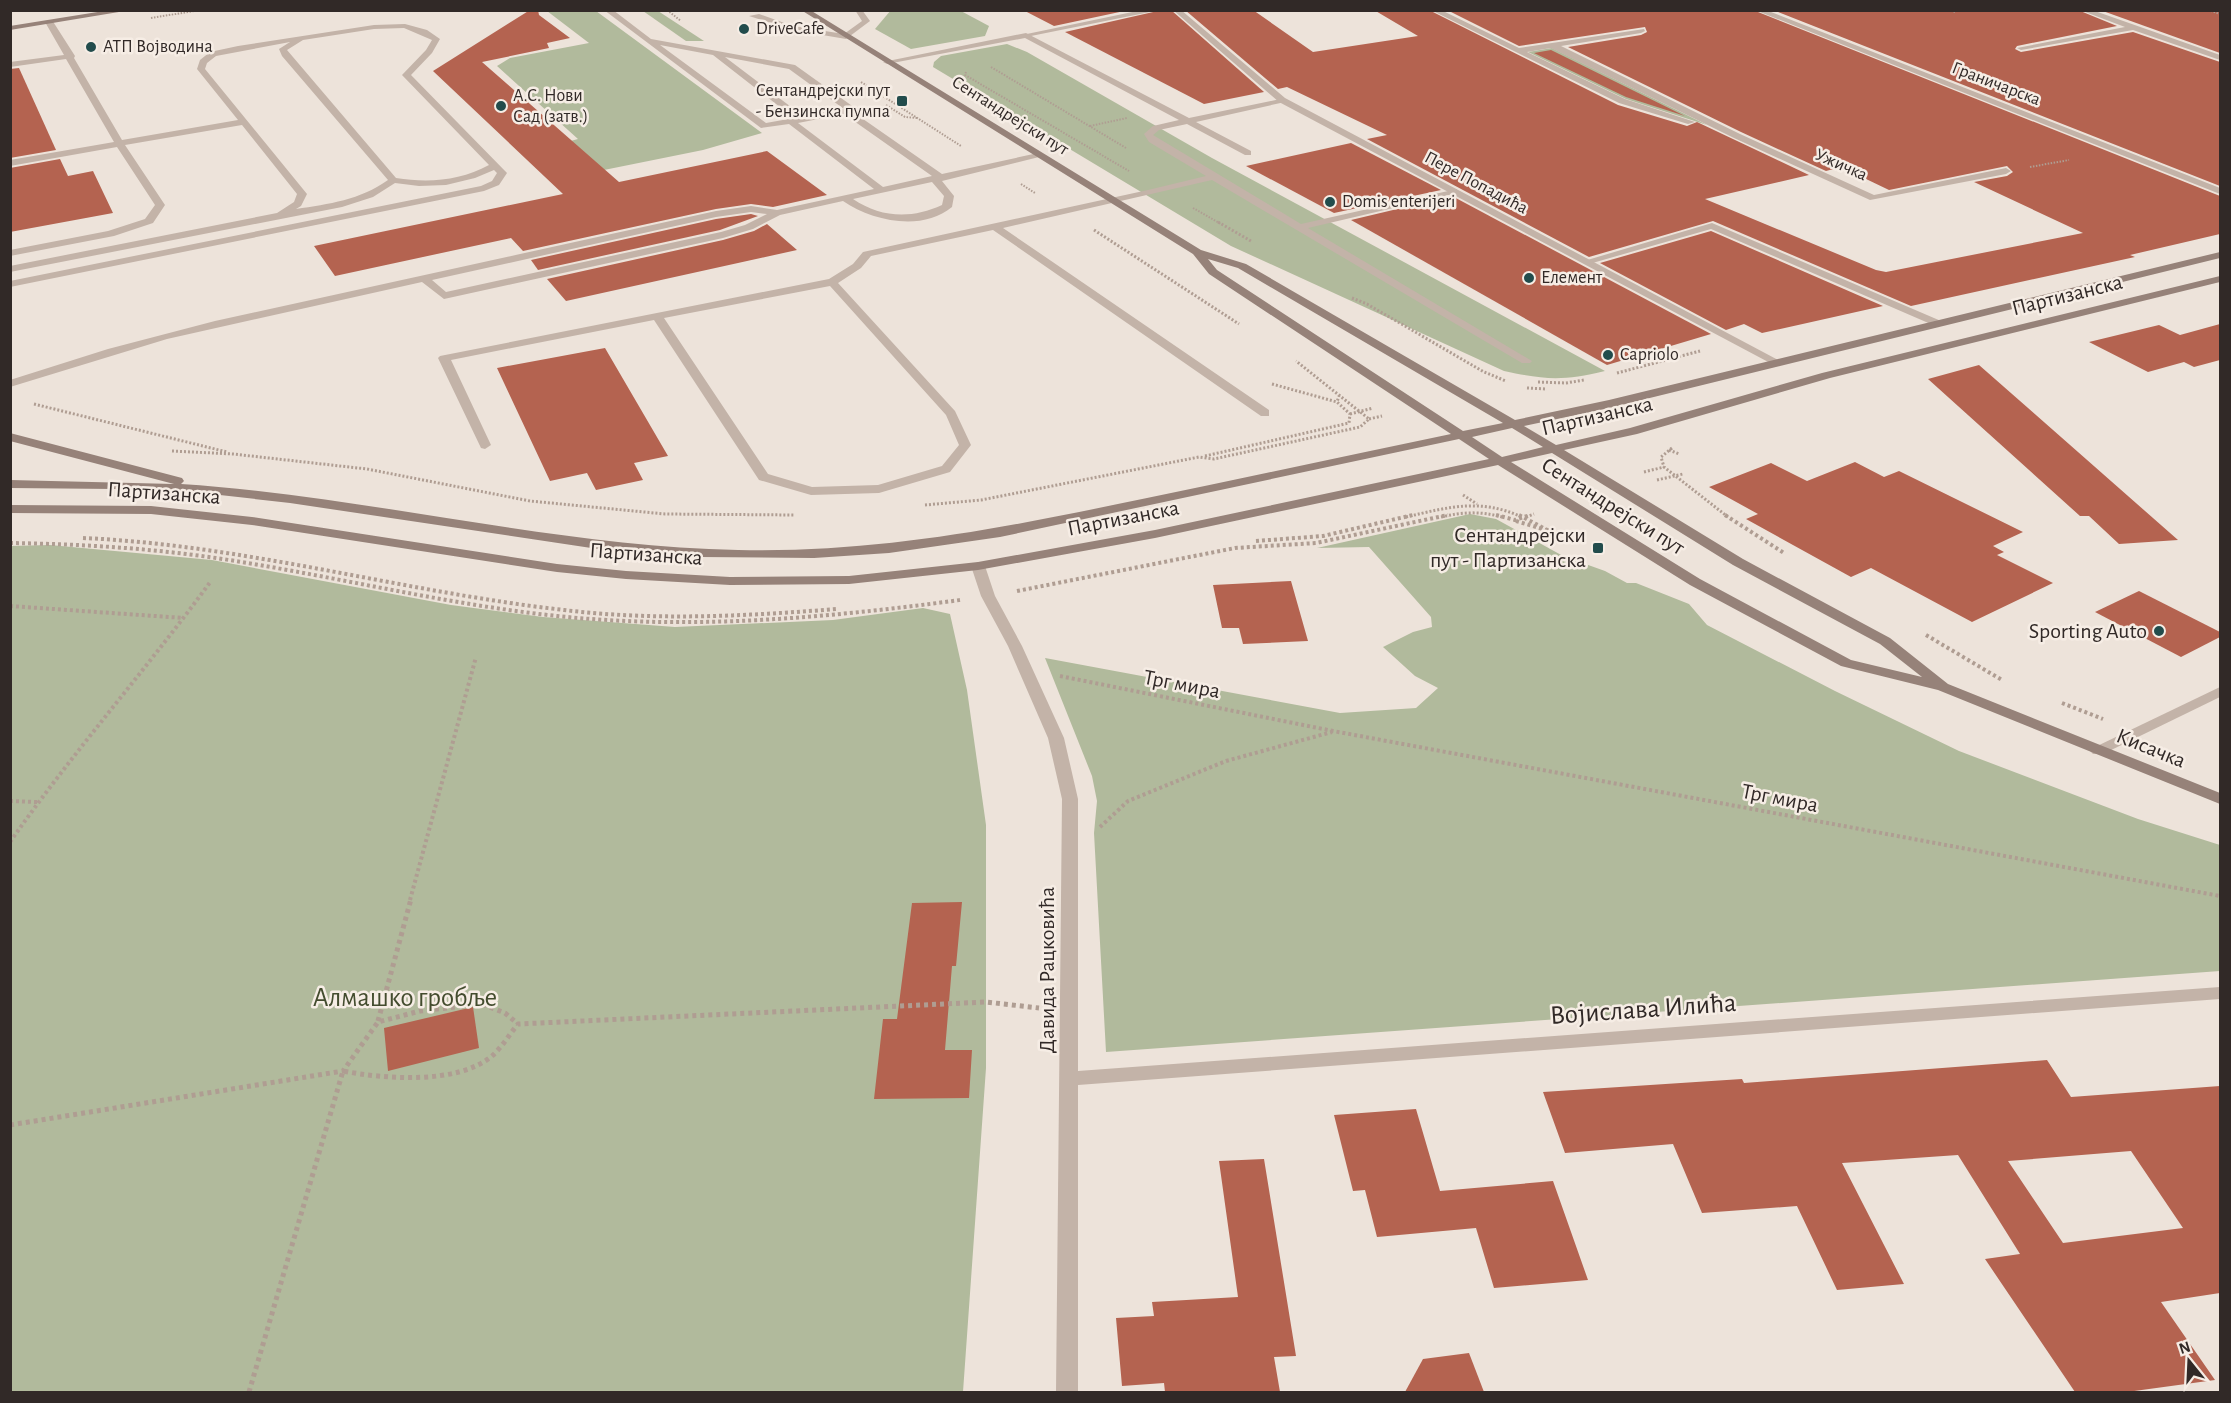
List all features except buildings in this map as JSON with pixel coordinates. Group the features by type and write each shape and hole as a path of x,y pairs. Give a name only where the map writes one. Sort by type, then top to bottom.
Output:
{"main road":[{"path":"10,28 128,10"},
{"name":"Сентандрејски пут","path":"804,10 1197,252 1242,266 1454,388 1738,562 1885,641 1943,687"},
{"name":"Сентандрејски пут","path":"1197,252 1213,272 1406,400 1499,461 1695,582 1846,663 1943,687 2098,751"},
{"name":"Партизанска","path":"10,484 71,483 207,489 288,498 598,544 700,553 786,555 872,551 950,542 1000,533 1609,404 2220,255"},
{"name":"Партизанска","path":"10,509 151,510 252,520 558,568 626,575 730,581 849,580 978,566 1155,534 1499,461 1633,430 1826,375 2220,279"},
{"path":"10,437 207,489"},
{"name":"Кисачка","path":"2098,751 2220,799"}],"street":[{"path":"607,10 764,126 852,110 792,67 649,41"},
{"path":"754,14 783,26 846,37 866,21 858,10"},
{"path":"887,62 1156,10"},
{"name":"Пере Попадића","path":"1176,10 1282,100 1776,362"},
{"name":"Ужичка","path":"1434,10 1622,101 1737,136"},
{"name":"Граничарска","path":"1758,10 2220,191"},
{"path":"2083,10 2220,58"},
{"path":"10,253 110,234 149,221 160,205 120,144 71,56 49,22"},
{"path":"10,284 484,188 496,183 502,173 406,75 413,65 431,53 436,39 424,32 405,26 374,27 213,54 203,62 201,69 302,194 324,199 383,190"},
{"path":"2021,48 2133,28"},
{"path":"1517,51 1641,31"},
{"path":"1026,35 1248,153"},
{"path":"306,37 283,49 286,56 393,180 414,184 447,182 481,175 495,165"},
{"name":"Ужичка","path":"1552,45 1737,136 1873,198 2006,171"},
{"path":"714,53 801,119"},
{"path":"10,65 71,56"},
{"path":"1282,100 1187,120 1156,128 1148,134 1152,140 1526,361"},
{"path":"845,111 937,179 949,196 947,207 933,214 894,218 873,215 846,199"},
{"path":"790,121 881,190"},
{"path":"10,163 243,122"},
{"path":"424,279 444,296 723,235 749,227 777,213 1038,156"},
{"path":"485,445 444,358 832,282 857,266 867,254 1112,201 1215,176"},
{"path":"10,269 364,198 383,190 393,180"},
{"path":"1301,227 1454,191"},
{"path":"280,215 298,204 302,194"},
{"path":"10,384 69,362 268,310 424,279 716,214 751,209 777,213"},
{"path":"994,226 1265,413"},
{"path":"1589,261 1712,226 1937,323"},
{"path":"657,316 763,477 811,491 879,489 946,469 965,445 951,414 832,282"},
{"name":"Давида Рацковића","path":"978,566 988,596 1025,669 1056,738 1070,799 1067,1392"},
{"path":"2098,751 2220,692"},
{"name":"Војислава Илића","path":"1070,1079 2220,993"}],"path":[{"path":"1951,10 1955,12"},
{"path":"2208,10 2220,14"},
{"path":"917,118 1247,329"},
{"path":"2006,171 2120,150"},
{"path":"1613,374 1702,351"},
{"path":"1199,457 1214,459 1360,427 1369,419 1294,359"},
{"path":"1454,388 1508,376"},
{"path":"1528,382 1566,383 1591,379"},
{"path":"921,505 981,500 1341,427 1352,419 1350,414 1337,402 1339,396"},
{"path":"1350,414 1406,400"},
{"path":"30,402 92,420 134,428 234,454"},
{"path":"1676,445 1661,458 1664,467 1673,476 1722,513 1788,555"},
{"path":"203,452 367,469 530,501 665,514 778,517 802,515"},
{"path":"1477,504 1508,509 1549,531 1515,520"},
{"path":"1456,505 1463,512"},
{"path":"10,842 37,802 185,618 211,581"},
{"path":"10,606 185,618"},
{"path":"1922,633 2005,681"},
{"path":"249,1392 343,1071 378,1022 476,657"},
{"name":"Трг мира","path":"1025,669 1333,731 2220,896"},
{"path":"2060,702 2137,732"},
{"name":"Трг мира","path":"1070,856 1128,801 1226,761 1333,731"},
{"path":"10,801 37,802"},
{"path":"378,1022 420,1011 482,1004 506,1013 518,1024 986,1002 1070,1012"},
{"path":"10,1125 343,1071 397,1079 431,1076 463,1069 490,1058 518,1024"}],"green space":[{"path":"891,10 961,11 989,26 985,36 911,49 875,29"},
{"path":"547,11 596,11 762,133 703,150 594,172 563,143 578,139 497,66 510,58 589,43"},
{"path":"643,11 658,11 704,41 686,41"},
{"path":"1007,44 1027,52 1212,158 1605,371 1554,378 1504,371 1231,246 933,67 934,62 941,56"},
{"path":"1552,48 1707,125 1626,99 1528,52"},
{"path":"1470,514 1496,519 1563,556 1605,571 1627,583 1636,583 1689,604 1707,625 1959,751 2138,819 2220,845 2220,971 1106,1052 1094,833 1097,801 1092,776 1045,658 1340,713 1416,708 1438,688 1415,676 1383,647 1413,632 1432,627 1431,617 1369,547 1317,548"},
{"name":"Алмашко гробље","path":"50,545 212,560 451,605 543,617 675,627 833,620 923,608 950,614 967,690 986,825 986,1068 963,1392 11,1392 10,546"}],"place":[{"name":"DriveCafe","path":"744,29"},
{"name":"АТП Војводина","path":"91,47"},
{"name":"Сентандрејски пут - Бензинска пумпа","path":"902,101"},
{"name":"А.С. Нови Сад (затв.)","path":"501,106"},
{"name":"Domis enterijeri","path":"1330,202"},
{"name":"Елемент","path":"1529,278"},
{"name":"Capriolo","path":"1608,355"},
{"name":"Сентандрејски пут - Партизанска","path":"1598,548"},
{"name":"Sporting Auto","path":"2159,631"}]}
